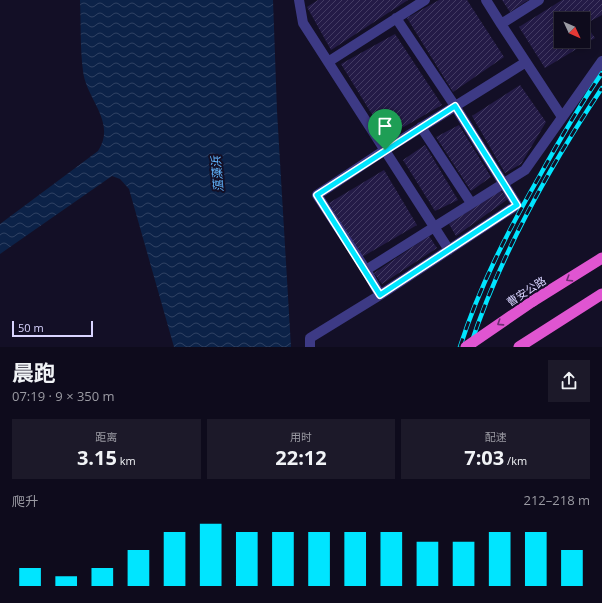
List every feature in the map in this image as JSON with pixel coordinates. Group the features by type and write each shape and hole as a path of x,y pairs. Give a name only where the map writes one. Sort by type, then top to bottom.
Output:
{"highway":[{"name":"曹安公路","path":"466,347 533,301 602,258"},
{"path":"518,347 602,294"}],"street":[{"path":"300,0 303,22 449,250"},
{"path":"328,62 424,0"},
{"path":"486,0 562,117"},
{"path":"501,24 539,0"},
{"path":"310,347 310,338 380,295 517,205 455,106 396,18"},
{"path":"366,270 525,170 602,61"},
{"path":"380,295 366,270 317,195 421,127 526,62"},
{"path":"421,127 471,203"}],"water":[{"name":"蕰藻浜","path":"80,0 273,0 277,111 291,347 174,347 129,189 120,179 112,176 0,254 0,224 98,151 103,140 104,130 102,120 85,81 83,71"}],"building":[{"path":"318,0 408,0 331,50 307,7"},
{"path":"439,0 467,0 504,57 453,92 407,18"},
{"path":"502,0 528,0 510,12"},
{"path":"562,0 602,0 602,15 590,21 590,12 554,12 554,48 578,48 545,68 519,27"},
{"path":"590,31 595,38 590,41"},
{"path":"395,34 442,105 386,137 341,64"},
{"path":"520,85 546,122 521,164 505,173 472,116"},
{"path":"459,125 491,177 471,191 436,137"},
{"path":"425,145 458,200 435,211 403,160"},
{"path":"384,170 417,225 362,257 329,203"},
{"path":"500,190 508,199 456,236 449,224"},
{"path":"429,236 437,248 382,284 374,273"}],"railway":[{"path":"460,347 485,281 505,239 527,197 562,137 602,73"},
{"path":"470,347 496,279 527,213 544,181 602,88"}],"route":[{"path":"455,106 517,205 380,295 366,270 317,195 385,150 455,106"}]}
